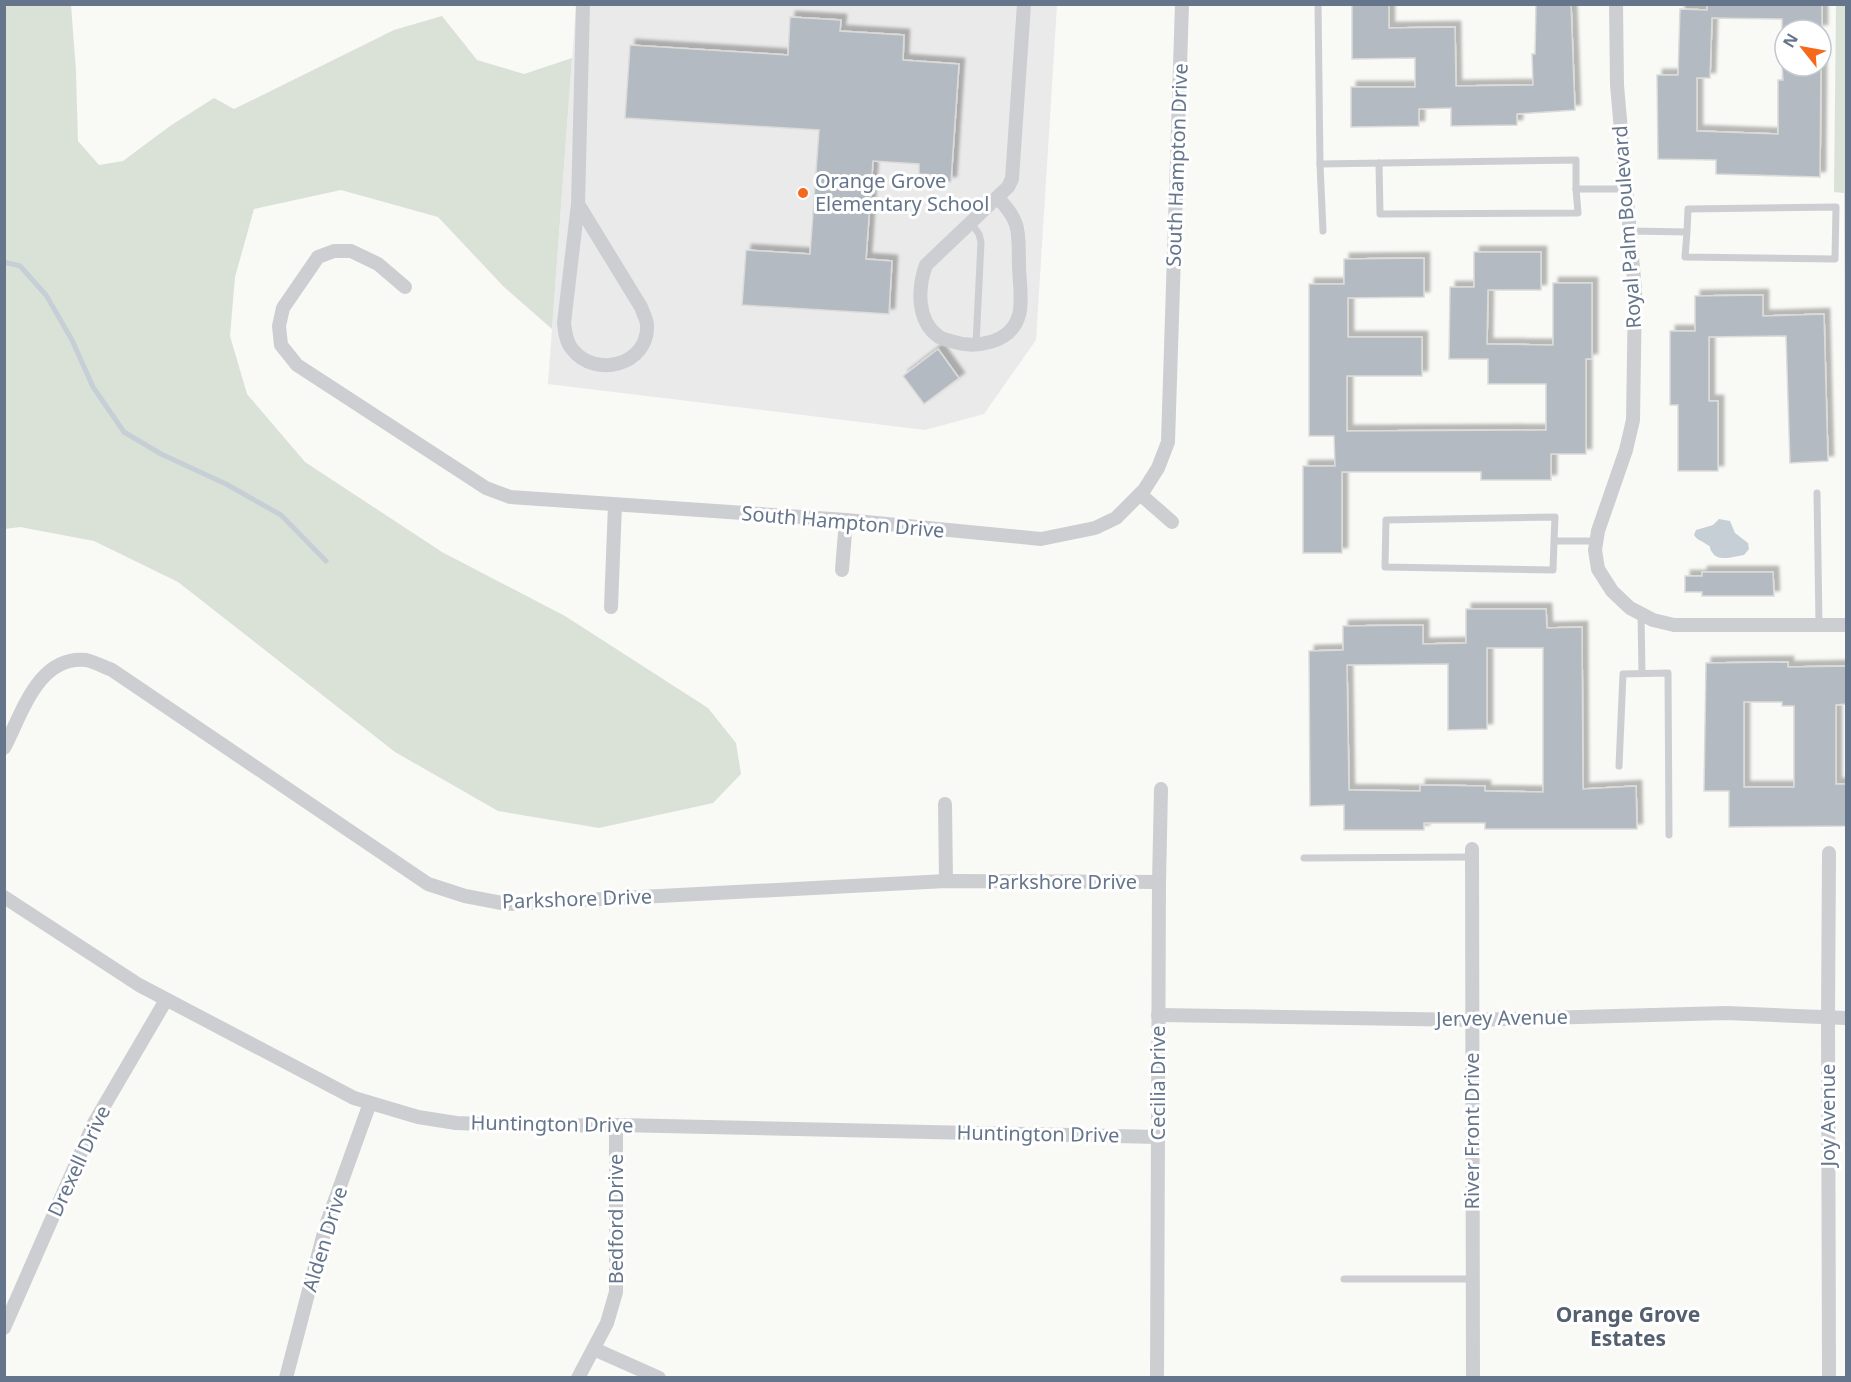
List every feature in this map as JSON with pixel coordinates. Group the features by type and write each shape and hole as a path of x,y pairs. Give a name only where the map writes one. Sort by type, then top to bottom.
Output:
{"street":[{"path":"578,204 641,307 647,325 644,341 637,353 626,362 614,366 595,364 582,359 566,339 564,323 578,204 583,4"},
{"path":"998,198 1012,212 1018,226 1020,314 1013,327 1002,337 986,343 965,346 938,337 926,321 920,302 922,277 926,264 998,198 1008,187 1012,178 1024,4"},
{"name":"South Hampton Drive","path":"405,286 378,264 351,251 334,251 318,257 283,308 279,326 281,345 297,365 486,488 510,497 846,520 1041,539 1095,528 1116,518 1140,494 1158,468 1168,442 1182,4"},
{"name":"Royal Palm Boulevard","path":"1616,4 1617,86 1635,291 1634,420 1598,531 1595,550 1598,569 1612,591 1630,609 1653,621 1674,625 1846,625"},
{"path":"1140,494 1172,522"},
{"path":"611,607 615,505"},
{"path":"842,570 846,520"},
{"name":"Parkshore Drive","path":"4,748 38,682 51,668 65,661 87,660 112,670 428,884 465,897 507,904 946,881 1159,882"},
{"name":"Cecilia Drive","path":"1157,1377 1161,789"},
{"path":"945,804 946,881"},
{"name":"River Front Drive","path":"1472,853 1473,1377"},
{"name":"Joy Avenue","path":"1829,854 1830,1377"},
{"name":"Huntington Drive","path":"4,897 139,985 166,1000 354,1098 418,1117 456,1123 539,1126 616,1125 1158,1137"},
{"name":"Drexell Drive","path":"4,1328 94,1123 166,1000"},
{"name":"Jervey Avenue","path":"1158,1015 1472,1020 1726,1013 1846,1018"},
{"name":"Alden Drive","path":"286,1377 326,1225 370,1103"},
{"name":"Bedford Drive","path":"578,1377 607,1323 616,1292 616,1125"},
{"path":"594,1349 659,1377"}],"lane":[{"path":"1318,4 1323,231"},
{"path":"1320,164 1379,163 1576,160 1578,213 1380,214 1379,163"},
{"path":"1576,189 1626,189"},
{"path":"1836,207 1835,259 1685,257 1687,232 1688,209 1836,207"},
{"path":"971,223 979,234 981,242 976,344"},
{"path":"1629,231 1687,232"},
{"path":"1817,493 1819,624"},
{"path":"1555,518 1554,542 1553,570 1385,567 1386,519 1555,518"},
{"path":"1554,542 1596,542"},
{"path":"1641,614 1642,673"},
{"path":"1619,766 1623,674 1668,673 1669,835"},
{"path":"1304,858 1472,853"},
{"path":"1344,1279 1473,1279"}],"shaded area":[{"path":"4,5 71,5 78,141 99,165 123,161 170,126 214,98 234,109 394,30 442,16 477,60 524,74 572,58 552,329 504,287 438,217 341,190 254,209 235,277 230,336 247,394 305,462 442,552 565,616 708,708 736,743 741,774 713,803 599,828 498,811 395,752 178,582 94,541 20,527 5,529"},
{"name":"Orange Grove Elementary School","path":"576,5 1057,5 1036,340 984,414 925,430 548,384"},
{"path":"1836,5 1846,5 1846,614 1844,193 1834,192"},
{"path":"1719,519 1730,521 1735,533 1748,543 1749,549 1744,555 1718,557 1709,546 1694,535 1696,530 1713,525"}],"building":[{"path":"1352,4 1389,4 1389,28 1455,27 1456,86 1533,85 1532,54 1535,54 1536,4 1571,4 1575,110 1517,114 1517,125 1451,126 1451,108 1419,109 1419,126 1351,127 1351,87 1415,87 1415,58 1352,59"},
{"path":"1707,4 1822,4 1822,18 1712,18 1710,78 1697,78 1697,131 1778,134 1778,80 1821,78 1820,177 1716,174 1716,160 1658,159 1657,75 1678,75 1680,9 1707,10"},
{"path":"790,17 841,20 840,31 904,35 903,60 959,64 951,182 933,181 934,175 919,174 919,164 873,161 866,259 892,261 889,314 742,305 746,250 810,254 819,130 625,118 630,45 788,55"},
{"path":"1474,252 1541,252 1541,290 1488,290 1487,344 1553,345 1553,283 1592,283 1592,359 1586,359 1586,454 1551,454 1551,480 1481,480 1481,472 1342,472 1342,553 1303,553 1303,466 1335,466 1334,436 1309,436 1309,284 1344,284 1344,259 1424,258 1424,297 1348,298 1348,337 1422,337 1422,376 1347,376 1347,431 1546,430 1546,384 1488,384 1488,359 1449,359 1450,287 1474,287"},
{"path":"1763,295 1763,316 1824,314 1828,461 1790,463 1786,336 1709,337 1709,401 1718,401 1718,471 1678,471 1678,405 1670,405 1670,331 1695,331 1695,296"},
{"path":"938,349 959,378 924,404 903,376"},
{"path":"1702,572 1773,572 1774,596 1702,596 1702,592 1685,592 1685,576 1702,576"},
{"path":"1466,609 1546,609 1547,628 1582,627 1583,789 1636,786 1637,829 1485,829 1485,823 1424,823 1424,830 1344,830 1344,805 1310,806 1309,651 1343,650 1343,626 1423,625 1423,644 1466,643","holes":["1487,648 1543,648 1543,792 1485,791 1485,786 1420,785 1420,791 1349,790 1347,665 1448,664 1448,730 1487,729"]},
{"path":"1788,662 1788,667 1846,666 1846,704 1836,705 1836,784 1846,784 1846,826 1729,827 1729,791 1704,791 1706,663","holes":["1744,702 1782,702 1782,706 1794,706 1794,787 1744,787"]}],"waterway":[{"path":"4,262 20,266 46,295 72,340 93,387 124,432 161,454 226,484 281,515 326,561"}],"place":[{"name":"Orange Grove Elementary School","path":"803,193"}],"district":[{"name":"Orange Grove Estates","path":"1628,1327"}]}
